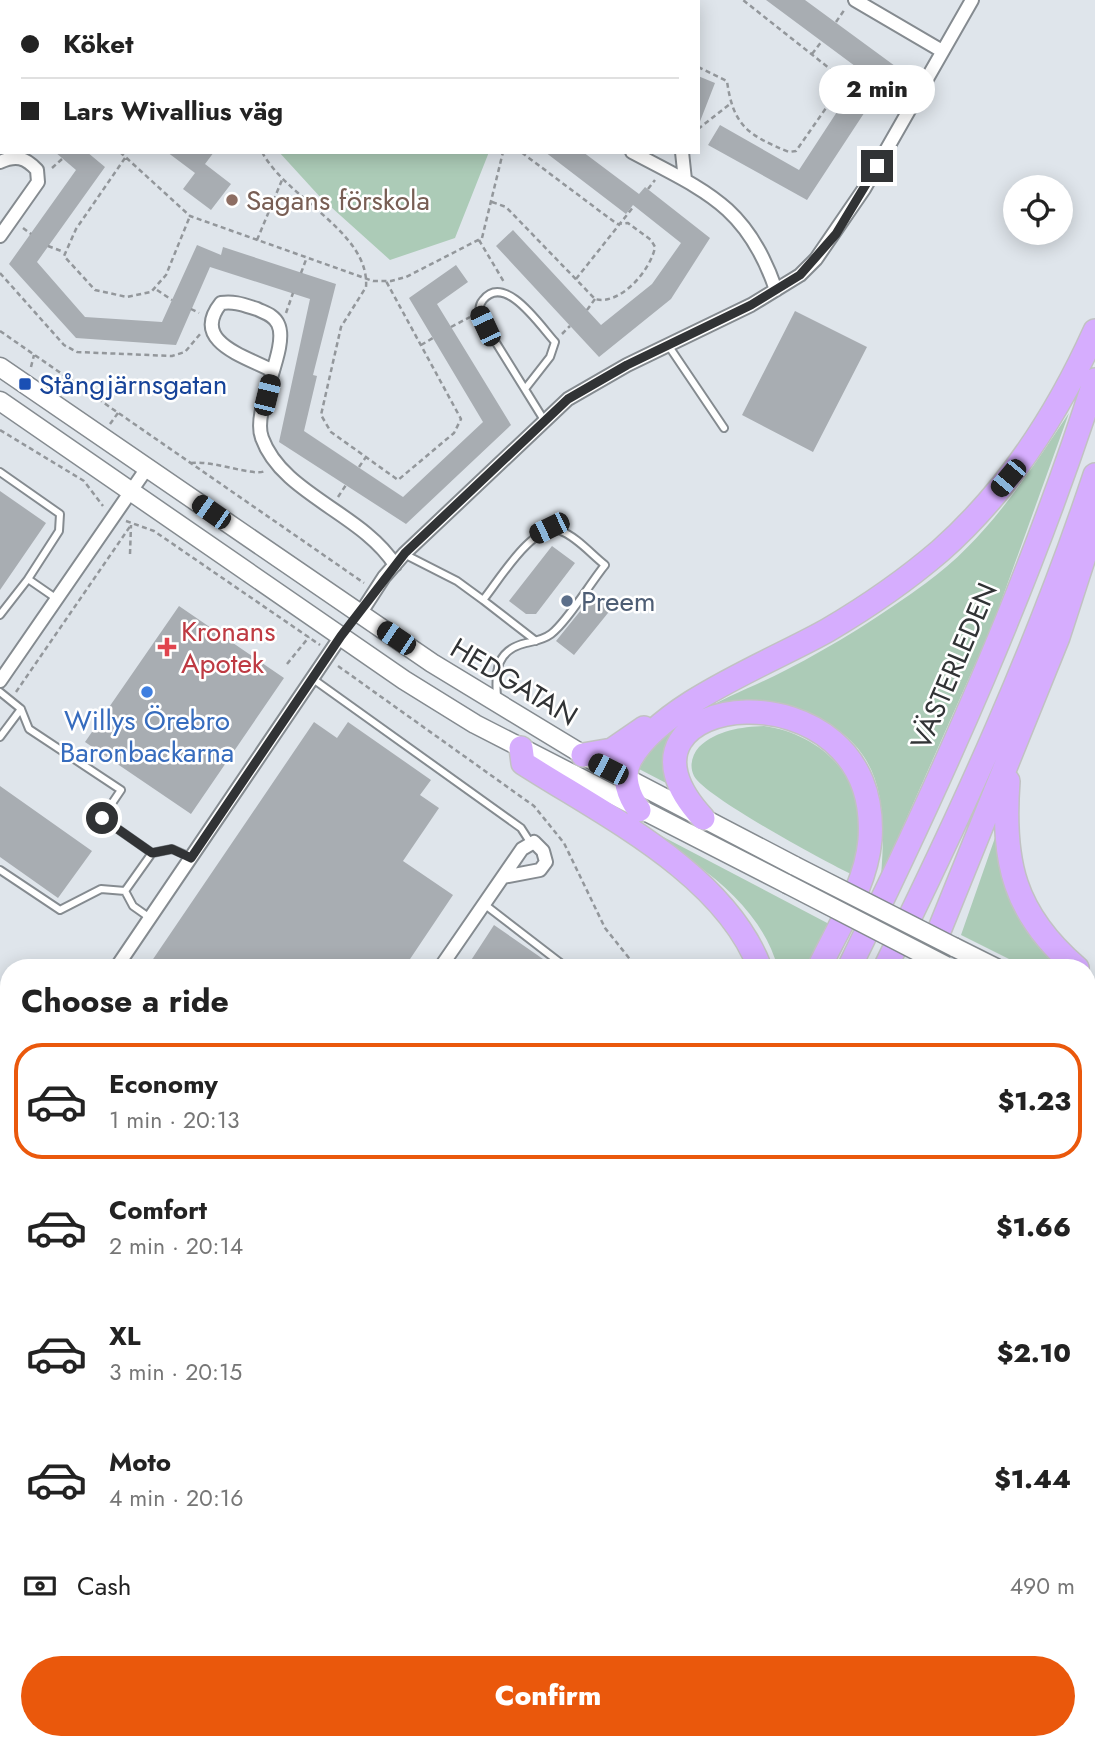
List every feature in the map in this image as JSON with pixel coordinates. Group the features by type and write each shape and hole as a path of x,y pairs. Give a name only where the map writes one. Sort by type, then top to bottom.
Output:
{"highway":[{"path":"639,810 631,800 627,778 630,759 660,727 693,703 853,615 941,550 986,505 1026,454 1095,331"},
{"name":"VÄSTERLEDEN","path":"853,959 906,852 982,680 1065,467 1095,380"},
{"path":"889,959 979,769 1041,621 1095,475"},
{"path":"943,959 1009,760 1058,637 1095,523"},
{"path":"703,818 684,797 672,766 673,751 681,737 697,724 723,715 748,712 794,718 813,727 834,743 852,764 865,797 870,841 860,884 823,959"},
{"path":"587,757 612,750 648,725 660,727"},
{"path":"521,748 523,762 658,851 707,890 736,923 755,959"},
{"path":"1009,760 1005,838 1012,875 1037,925 1069,959"}],"main road":[{"name":"HEDGATAN","path":"0,367 360,614 587,757 978,959"},
{"name":"HEDGATAN","path":"0,401 455,712 639,810 787,884 925,959"},
{"path":"341,636 360,614"}],"street":[{"path":"853,0 942,51"},
{"path":"360,614 404,554 544,420 587,386 776,290 800,275 836,234 972,0"},
{"path":"636,154 710,194 739,220 759,248 776,290"},
{"path":"682,154 685,180"},
{"path":"0,162 13,156 28,160 37,170 38,182 0,236"},
{"path":"273,371 216,340 211,328 212,314 221,303 235,301 270,314 278,322 281,331 273,371 261,419 260,435 276,464 293,480 355,522 387,553 395,565"},
{"path":"0,681 147,468"},
{"path":"122,959 341,636"},
{"path":"448,959 484,904 522,849 530,842 543,850 546,862 540,870 503,877"}],"lane":[{"path":"525,389 550,357 555,342 514,297 503,292 491,293 481,301 479,312 525,389 544,420"},
{"path":"668,345 724,428"},
{"path":"0,472 60,514 59,531 28,579 0,615"},
{"path":"483,600 536,534 549,528 564,532 605,565 553,633 512,647 501,656 495,673 498,703"},
{"path":"404,554 457,581 536,641"},
{"path":"28,579 57,599"},
{"path":"313,679 521,828 530,842"},
{"path":"0,692 21,709 30,729 121,790 102,818 152,853"},
{"path":"0,737 21,709"},
{"path":"125,891 152,853 172,849 191,858"},
{"path":"0,870 60,910 101,888 125,891"},
{"path":"125,891 133,906 150,918"},
{"path":"484,904 555,959"}],"path":[{"path":"700,68 727,80 730,104 741,125 777,147 796,151 843,80 743,0"},
{"path":"836,22 853,0"},
{"path":"812,54 821,41"},
{"path":"700,127 730,104"},
{"path":"122,154 190,216 367,279 386,281 406,277 479,240 485,233 503,154"},
{"path":"263,154 282,180 356,247 367,279 364,294 341,327 321,415 331,432 398,480 459,424 460,414 386,281"},
{"path":"492,202 506,207 595,299 608,300 615,297 632,284 653,257 655,247 650,240 628,223 617,224 524,154"},
{"path":"125,158 76,229 65,253 68,263 95,290 136,297 156,289 166,275 190,216"},
{"path":"257,240 282,180"},
{"path":"576,279 634,206"},
{"path":"479,240 504,281 503,292"},
{"path":"48,246 65,253"},
{"path":"301,273 307,257"},
{"path":"0,273 64,345 77,352 172,356 185,352 198,334 211,328"},
{"path":"156,289 172,300"},
{"path":"278,322 286,313 293,293"},
{"path":"587,310 595,299"},
{"path":"451,327 479,312"},
{"path":"0,331 375,591"},
{"path":"421,345 433,338"},
{"path":"29,374 34,355"},
{"path":"53,393 69,379"},
{"path":"0,430 83,481 96,500 116,514 131,524 154,531 321,646"},
{"path":"19,434 19,443"},
{"path":"359,467 366,457"},
{"path":"191,463 228,464 260,474 276,464"},
{"path":"130,554 131,524"},
{"path":"10,700 131,524"},
{"path":"287,664 309,637"}],"green space":[{"path":"281,154 488,154 455,238 390,260 321,198"},
{"path":"1069,413 993,624 881,876 883,823 874,777 864,757 849,739 828,724 801,711 758,702 733,704 710,714 672,737 663,764 666,783 639,769 652,750 685,721 840,640 892,607 948,566 1005,504"},
{"path":"764,726 803,738 834,760 845,775 854,792 859,811 860,837 853,875 742,813 703,786 694,776 693,757 706,741 730,730"},
{"path":"610,809 831,925 814,959 774,959 767,940 732,894 685,857"},
{"path":"997,832 1064,959 1009,959 961,935"}],"building":[{"path":"766,0 805,0 895,66 807,200 708,145 720,125 799,170 863,72"},
{"path":"700,77 715,83 700,121"},
{"path":"57,154 89,154 105,167 37,262 85,317 162,322 197,245 221,255 223,247 336,284 313,375 317,376 304,431 403,497 483,422 409,298 456,265 468,282 437,304 511,425 406,524 279,442 310,299 210,267 176,345 76,338 9,264 76,170"},
{"path":"170,154 212,154 205,164 231,184 211,210 183,189 195,173"},
{"path":"548,154 586,154 639,194 645,187 710,238 671,299 599,357 496,246 513,230 601,325 652,284 681,243 633,205 626,214"},
{"path":"795,311 867,347 813,452 742,415"},
{"path":"0,491 46,523 0,590"},
{"path":"552,546 575,563 536,614 526,614 509,601"},
{"path":"594,594 612,608 574,655 556,641"},
{"path":"179,606 284,678 191,814 85,742"},
{"path":"314,722 337,738 348,722 431,780 420,795 439,808 403,861 453,895 410,959 153,959"},
{"path":"0,786 92,851 58,898 0,857"},
{"path":"494,925 543,959 472,959"}],"place":[{"name":"Sagans förskola","path":"232,200"},
{"name":"Stångjärnsgatan","path":"25,384"},
{"name":"Preem","path":"567,601"},
{"name":"Kronans Apotek","path":"167,647"},
{"name":"Willys Örebro Baronbackarna","path":"147,692"}],"route":[{"path":"102,818 152,853 172,849 191,858 341,636 405,553 568,399 627,365 751,305 800,275 836,234 877,166"}]}
